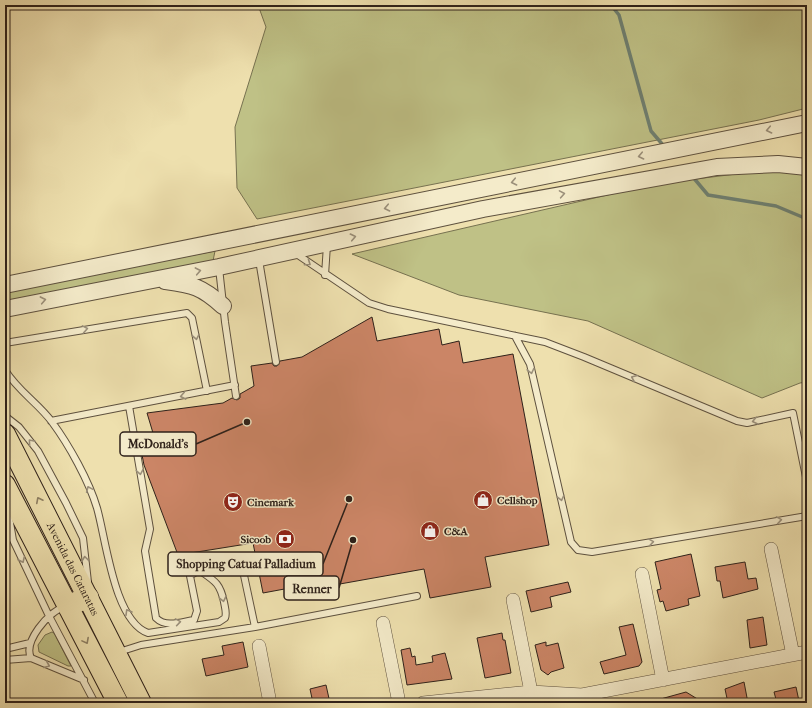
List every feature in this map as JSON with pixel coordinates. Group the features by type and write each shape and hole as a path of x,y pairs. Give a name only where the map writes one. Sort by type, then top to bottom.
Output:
{"highway":[{"path":"68,606 88,598"}],"main road":[{"name":"Avenida das Cataratas","path":"5,434 142,703"},
{"name":"Avenida das Cataratas","path":"5,485 118,703"}],"street":[{"path":"5,286 807,123"},
{"path":"5,309 219,267 483,208 717,167 778,164 807,168"},
{"path":"219,267 221,252 226,246 289,228"},
{"path":"153,279 195,286 207,292 223,306"},
{"path":"771,549 793,655"},
{"path":"642,574 663,680"},
{"path":"514,600 531,692"},
{"path":"383,623 400,703"},
{"path":"259,646 270,703"},
{"path":"423,703 531,692 582,695 807,652"}],"lane":[{"path":"325,275 327,243"},
{"path":"291,251 369,303 388,309 545,342 736,421 747,423 793,414 807,482"},
{"path":"259,258 276,362"},
{"path":"219,267 236,396"},
{"path":"5,343 187,313 192,318 207,391"},
{"path":"515,336 530,364 571,542 578,550 592,552 807,516"},
{"path":"5,370 28,399 51,421 71,454 97,506 115,588 129,614 140,630 148,633 219,622 225,618 226,613 221,589 216,582 199,570"},
{"path":"51,421 235,385"},
{"path":"129,406 150,529 145,551 156,618 161,623 168,624 194,620 197,610 190,576 199,570 237,564 242,566 255,627"},
{"path":"5,416 18,427 38,451 83,538 88,598"},
{"path":"5,496 13,540 49,616 95,703"},
{"path":"116,654 129,648 141,645 255,627 417,596"},
{"path":"31,658 28,652 30,643 49,616 62,607 68,606"},
{"path":"5,649 30,643"},
{"path":"5,660 31,658 84,680"}],"green space":[{"path":"258,5 807,5 807,108 759,120 257,219 237,188 235,127 266,27"},
{"path":"785,168 807,173 807,382 800,383 762,398 588,321 459,295 352,254 655,184"},
{"path":"215,251 213,261 5,301 5,291"},
{"path":"52,632 54,633 71,666 68,666 39,652 38,645 45,635"}],"building":[{"path":"372,317 377,341 439,329 442,345 459,341 463,363 513,354 549,545 485,557 491,587 430,598 424,569 323,587 322,582 263,593 253,543 178,555 144,465 142,455 156,443 147,413 223,403 232,398 237,400 240,398 240,394 254,386 251,366 272,363 274,366 277,366 280,361 302,357"},
{"path":"691,554 700,596 688,599 689,605 666,611 663,601 660,602 657,590 661,589 655,562"},
{"path":"745,562 748,579 756,578 758,589 723,598 720,581 717,581 715,567"},
{"path":"568,582 571,592 550,597 552,607 531,612 526,591"},
{"path":"763,617 767,645 750,648 747,620"},
{"path":"633,624 642,662 639,666 604,674 600,662 626,655 619,627"},
{"path":"502,633 503,640 505,640 511,673 485,678 477,638"},
{"path":"243,642 248,667 206,676 202,659 224,655 222,646"},
{"path":"546,642 546,646 558,643 564,668 551,672 548,675 541,670 535,645"},
{"path":"410,648 412,657 415,656 416,665 433,662 432,656 445,653 452,679 407,685 401,650"},
{"path":"744,682 748,703 728,703 725,689"},
{"path":"326,685 330,703 313,703 310,689"},
{"path":"796,687 799,701 777,703 774,692"},
{"path":"686,692 704,703 657,703 657,700"}],"waterway":[{"path":"611,5 619,15 651,131 663,145"},
{"path":"692,176 708,195 776,206 807,219"}],"place":[{"name":"McDonald's","path":"247,422"},
{"name":"Shopping Catuaí Palladium","path":"349,499"},
{"name":"Cellshop","path":"483,500"},
{"name":"Cinemark","path":"233,502"},
{"name":"C&A","path":"430,531"},
{"name":"Sicoob","path":"285,539"},
{"name":"Renner","path":"353,540"}]}
